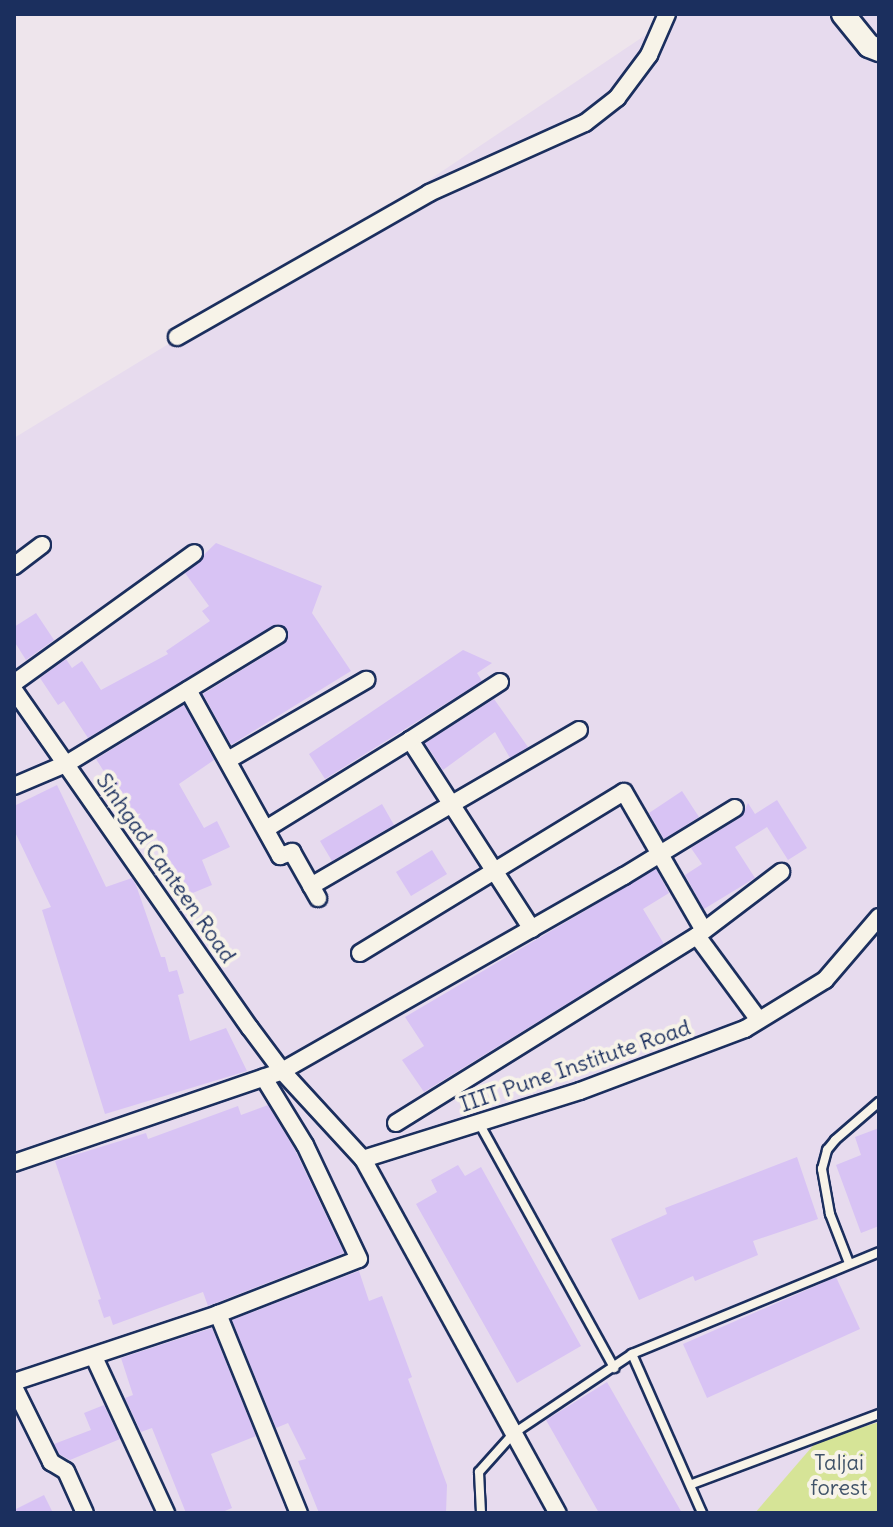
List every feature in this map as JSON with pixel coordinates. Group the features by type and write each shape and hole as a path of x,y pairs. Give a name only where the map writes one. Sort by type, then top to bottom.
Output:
{"street":[{"path":"177,337 429,193 585,123 617,98 649,55 667,14"},
{"path":"843,14 869,46 879,50"},
{"path":"14,566 42,545"},
{"path":"14,683 194,553"},
{"path":"14,786 68,763 278,635"},
{"path":"228,760 366,680"},
{"path":"266,829 500,682"},
{"name":"Sinhgad Canteen Road","path":"14,690 282,1071"},
{"path":"188,690 280,856 292,852 314,892 451,805 579,730"},
{"path":"410,740 532,929"},
{"path":"360,953 624,792 700,932 759,1020"},
{"path":"14,1163 282,1071 532,929 735,808"},
{"path":"396,1123 700,932 781,872"},
{"name":"IIIT Pune Institute Road","path":"363,1159 580,1091 759,1020 825,980 879,917"},
{"path":"282,1071 363,1159 558,1513"},
{"path":"85,1513 66,1471 51,1462 14,1384 218,1314 359,1259 305,1145 264,1078"},
{"path":"218,1314 299,1513"},
{"path":"94,1357 166,1513"}],"lane":[{"path":"849,1263 830,1214 822,1169 827,1150 835,1140 879,1102"},
{"path":"479,1123 614,1368"},
{"path":"481,1513 479,1472 514,1433 632,1354 879,1252"},
{"path":"632,1354 692,1484 702,1513"},
{"path":"692,1484 879,1414"}],"shaded area":[{"path":"677,14 879,14 879,1513 14,1513 14,438 338,241"}],"green space":[{"name":"Taljai forest","path":"879,1422 879,1513 755,1513 817,1441"}],"building":[{"path":"216,543 322,586 312,613 351,671 231,745 203,694 284,644 288,630 277,624 88,738 64,701 58,705 40,678 66,659 72,668 82,661 101,690 168,654 166,651 210,621 202,611 209,606 185,573"},
{"path":"36,613 54,640 26,660 14,641 14,627"},
{"path":"463,650 492,663 477,673 482,681 325,779 309,754"},
{"path":"494,699 528,747 510,758 495,732 443,770 425,743"},
{"path":"184,705 214,760 179,784 204,828 217,821 230,847 202,860 212,885 183,897 157,838 149,843 96,759"},
{"path":"57,785 106,887 132,878 136,885 161,957 165,957 169,972 177,970 184,993 178,995 190,1041 226,1028 247,1071 105,1114 42,910 51,907 14,830 14,806"},
{"path":"682,791 699,817 664,839 649,813"},
{"path":"777,800 807,848 788,860 767,827 735,847 755,878 704,909 685,875 702,864 691,848 741,817 748,803 755,814"},
{"path":"382,804 394,825 332,861 320,841"},
{"path":"432,850 447,874 411,896 396,872"},
{"path":"656,869 669,893 643,909 664,944 424,1092 402,1060 424,1046 405,1017"},
{"path":"268,1105 295,1150 344,1253 208,1306 203,1292 113,1325 110,1316 104,1318 98,1300 101,1299 55,1161 146,1133 148,1139 238,1106 241,1115"},
{"path":"879,1128 879,1226 861,1233 836,1165 861,1155 855,1137"},
{"path":"797,1157 818,1219 753,1241 758,1255 695,1281 693,1276 639,1300 611,1239 667,1214 665,1208"},
{"path":"458,1165 465,1176 481,1167 581,1346 517,1383 416,1204 437,1192 431,1180"},
{"path":"359,1271 369,1301 382,1296 412,1377 408,1379 447,1485 446,1513 319,1513 298,1461 306,1459 288,1423 276,1428 232,1320"},
{"path":"836,1277 860,1329 707,1398 683,1344"},
{"path":"212,1328 256,1436 211,1454 232,1508 220,1513 186,1513 152,1428 141,1432 125,1398 133,1395 121,1358"},
{"path":"607,1382 682,1513 599,1513 546,1420"},
{"path":"104,1405 120,1439 70,1460 59,1454 54,1444 91,1430 84,1413"},
{"path":"44,1495 53,1513 14,1513 14,1510"}]}
